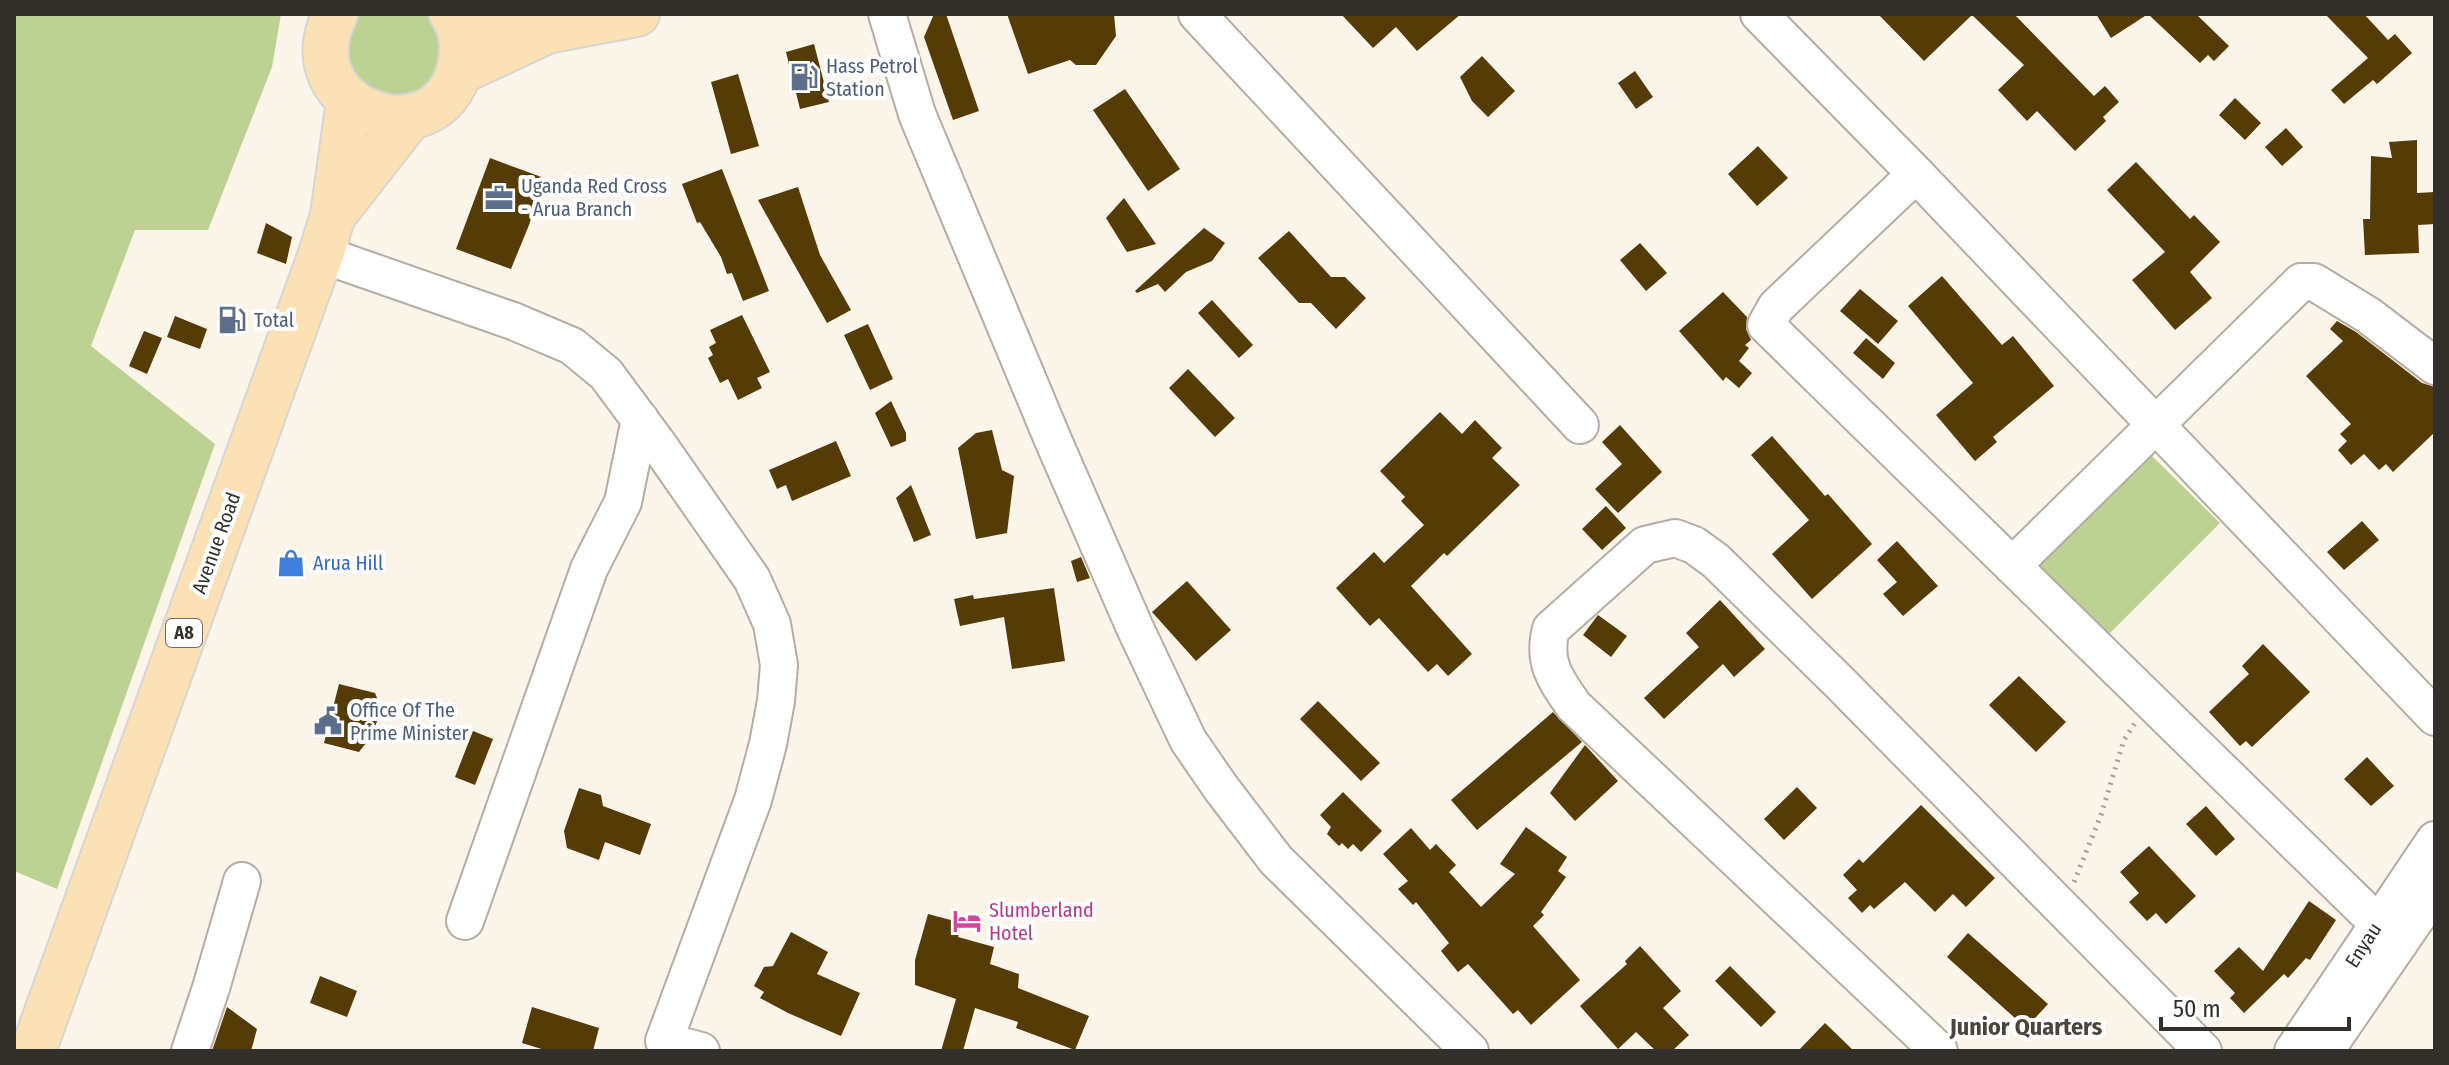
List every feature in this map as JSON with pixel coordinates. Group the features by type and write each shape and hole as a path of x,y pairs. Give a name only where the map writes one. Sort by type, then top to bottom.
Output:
{"main road":[{"path":"335,14 325,45 330,76 349,101 363,111 394,119 411,116"},
{"path":"452,14 462,36 463,55 459,72"},
{"path":"484,14 547,31"},
{"name":"A8","path":"411,116 441,101 452,88 459,72 547,31 637,14"},
{"name":"Avenue Road","path":"33,1051 327,235 349,101"},
{"name":"Avenue Road","path":"327,235 411,116"}],"street":[{"path":"887,14 917,114 1059,455 1188,740 1276,860 1470,1051"},
{"path":"1197,14 1580,425"},
{"path":"1759,14 2435,717"},
{"path":"1916,174 1776,307 1766,325 2388,933"},
{"path":"327,235 572,346 606,374 752,579 772,624 779,665 768,744 753,800 662,1046 701,1051"},
{"path":"2012,566 2301,282 2314,282 2368,315 2435,366"},
{"path":"465,921 589,569 623,502 640,419"},
{"path":"1939,1051 1574,706 1552,675 1547,645 1551,629 1645,545 1675,538 1694,545 1716,561 2203,1051"},
{"name":"Enyau","path":"2325,1051 2435,840"},
{"path":"190,1051 242,881"},
{"name":"Enyau","path":"2293,1051 2388,933 2435,891"}],"path":[{"path":"2064,909 2101,815 2124,740 2149,700"}],"green space":[{"path":"14,14 281,14 272,67 208,230 135,230 91,346 215,444 57,889 14,871"},
{"path":"352,14 439,14 448,33 434,85 395,101 348,73 343,32"},
{"path":"2148,452 2220,523 2101,642 2029,570"}],"building":[{"path":"934,14 946,14 979,111 953,120 924,37"},
{"path":"1007,14 1114,14 1116,36 1096,65 1076,65 1070,60 1028,74"},
{"path":"1341,14 1461,14 1417,51 1396,27 1373,48"},
{"path":"1878,14 2014,14 2094,96 2105,86 2119,102 2103,117 2106,121 2075,151 2037,111 2027,121 1998,90 2024,65 1972,15 1924,61"},
{"path":"2096,14 2148,14 2111,38"},
{"path":"2148,14 2196,14 2229,46 2214,61 2208,55 2200,63"},
{"path":"2325,14 2364,14 2388,40 2395,34 2412,53 2377,84 2373,80 2344,104 2331,90 2368,58"},
{"path":"814,44 829,102 800,109 786,52"},
{"path":"1482,56 1515,91 1488,117 1472,101 1460,77"},
{"path":"1635,71 1653,97 1636,109 1618,83"},
{"path":"738,74 759,146 731,154 711,82"},
{"path":"1125,89 1180,169 1148,191 1093,110"},
{"path":"2235,98 2261,123 2245,140 2219,115"},
{"path":"2286,128 2303,147 2282,166 2265,147"},
{"path":"2417,140 2417,193 2435,192 2435,224 2418,225 2419,253 2365,255 2363,219 2370,219 2371,156 2392,158 2389,142"},
{"path":"1758,146 1788,178 1757,206 1728,174"},
{"path":"490,158 544,178 511,269 456,249"},
{"path":"2136,162 2190,219 2194,215 2220,242 2190,272 2212,298 2175,330 2132,280 2165,252 2107,190"},
{"path":"722,169 769,291 743,301 732,273 727,274 721,257 700,222 697,223 682,184"},
{"path":"798,187 820,255 851,310 827,323 758,200"},
{"path":"1124,198 1156,244 1127,252 1106,218"},
{"path":"266,223 292,237 286,264 257,253"},
{"path":"1204,228 1225,243 1212,261 1186,272 1165,292 1158,284 1137,293 1135,291"},
{"path":"1289,231 1331,277 1345,277 1366,298 1336,329 1311,303 1299,303 1258,258"},
{"path":"1640,243 1667,273 1646,291 1620,260"},
{"path":"1942,276 2002,345 2013,336 2054,386 1993,437 1997,442 1975,461 1936,415 1973,383 1908,306"},
{"path":"1860,289 1898,321 1878,344 1840,311"},
{"path":"1723,292 1747,317 1746,329 1751,340 1745,345 1749,348 1739,361 1752,373 1739,388 1726,377 1723,381 1679,331"},
{"path":"1212,300 1253,345 1239,358 1198,313"},
{"path":"742,315 770,372 757,378 762,388 738,400 728,379 720,383 708,358 713,355 709,347 716,343 710,330"},
{"path":"175,316 207,329 200,349 167,337"},
{"path":"2337,321 2422,383 2435,387 2435,432 2393,472 2386,464 2379,470 2364,454 2351,465 2338,450 2347,441 2340,434 2351,424 2306,376 2343,341 2330,329"},
{"path":"868,324 893,379 870,390 844,335"},
{"path":"144,331 162,338 147,374 129,366"},
{"path":"1866,338 1895,363 1883,379 1853,353"},
{"path":"1188,369 1235,418 1215,437 1169,388"},
{"path":"891,401 906,433 906,441 891,447 875,413"},
{"path":"1440,412 1462,434 1475,420 1502,448 1492,458 1520,485 1447,556 1444,553 1411,586 1472,654 1448,676 1437,664 1428,672 1379,618 1370,626 1336,588 1374,552 1384,563 1424,525 1401,501 1405,497 1380,471"},
{"path":"1620,425 1662,472 1618,513 1595,489 1622,464 1602,442"},
{"path":"992,430 1002,470 1014,476 1007,533 976,539 958,448 976,433"},
{"path":"1772,436 1872,544 1812,599 1772,554 1809,520 1751,455"},
{"path":"836,441 851,476 792,501 786,485 777,489 769,470"},
{"path":"911,485 931,535 914,542 896,498"},
{"path":"1606,506 1626,528 1602,550 1582,529"},
{"path":"2362,521 2379,540 2344,570 2327,552"},
{"path":"1897,541 1938,586 1903,616 1883,594 1897,582 1877,560"},
{"path":"1081,557 1090,578 1077,582 1071,561"},
{"path":"1187,581 1231,630 1196,661 1152,612"},
{"path":"1054,588 1065,661 1012,669 1004,617 960,626 954,599"},
{"path":"1720,600 1765,649 1734,677 1723,664 1664,719 1644,698 1699,647 1686,633"},
{"path":"1598,615 1627,636 1611,657 1583,635"},
{"path":"2263,644 2310,692 2252,747 2246,741 2240,746 2209,712 2249,674 2242,666"},
{"path":"2019,676 2066,722 2036,752 1989,705"},
{"path":"339,684 375,693 381,708 373,734 359,752 324,743"},
{"path":"1318,701 1380,763 1361,781 1300,719"},
{"path":"1553,712 1582,742 1477,830 1451,800"},
{"path":"473,731 493,739 475,785 455,777"},
{"path":"1585,745 1618,781 1575,821 1550,793"},
{"path":"2367,757 2394,786 2371,806 2344,779"},
{"path":"1797,787 1817,808 1784,840 1764,819"},
{"path":"579,788 601,795 603,806 651,824 640,855 605,842 599,860 567,848 564,831"},
{"path":"1343,792 1382,831 1361,852 1353,844 1348,849 1342,843 1339,846 1327,834 1331,827 1320,815"},
{"path":"1921,805 1995,878 1966,907 1953,894 1935,912 1905,882 1874,909 1870,905 1862,913 1848,898 1857,890 1843,875 1859,859 1863,863"},
{"path":"2206,806 2235,839 2216,856 2186,824"},
{"path":"1526,827 1567,857 1558,871 1566,877 1541,912 1544,915 1533,926 1580,980 1531,1025 1518,1010 1513,1014 1468,964 1458,972 1441,951 1449,943 1416,902 1413,905 1398,889 1408,881 1383,854 1411,828 1430,850 1436,844 1456,865 1449,872 1481,907 1515,874 1500,864"},
{"path":"2149,846 2196,896 2166,924 2156,913 2147,921 2129,902 2139,893 2120,872"},
{"path":"2309,901 2336,920 2310,960 2306,958 2288,978 2284,974 2244,1013 2230,998 2235,993 2214,971 2239,947 2263,971"},
{"path":"928,914 962,923 958,937 994,947 990,964 1019,974 1018,988 1089,1016 1075,1050 1016,1028 1018,1022 975,1008 963,1051 941,1051 956,999 915,985 915,960"},
{"path":"791,932 828,952 817,974 860,993 841,1036 760,998 764,992 754,986 764,967 773,966"},
{"path":"1968,933 2048,1004 2026,1028 1947,957"},
{"path":"1640,946 1681,991 1663,1008 1689,1035 1672,1051 1656,1051 1636,1032 1618,1049 1580,1006 1627,964 1625,961"},
{"path":"1730,966 1776,1012 1761,1027 1715,981"},
{"path":"320,976 357,991 347,1017 310,1003"},
{"path":"227,1007 257,1029 251,1051 212,1051"},
{"path":"532,1007 599,1028 593,1051 548,1051 522,1043"},
{"path":"1825,1023 1854,1051 1798,1051"}],"place":[{"name":"Hass Petrol Station","path":"804,77"},
{"name":"Uganda Red Cross - Arua Branch","path":"499,198"},
{"name":"Total","path":"232,320"},
{"name":"Arua Hill","path":"291,563"},
{"name":"Office Of The Prime Minister","path":"328,721"},
{"name":"Slumberland Hotel","path":"967,921"}],"district":[{"name":"Junior Quarters","path":"2026,1027"}]}
